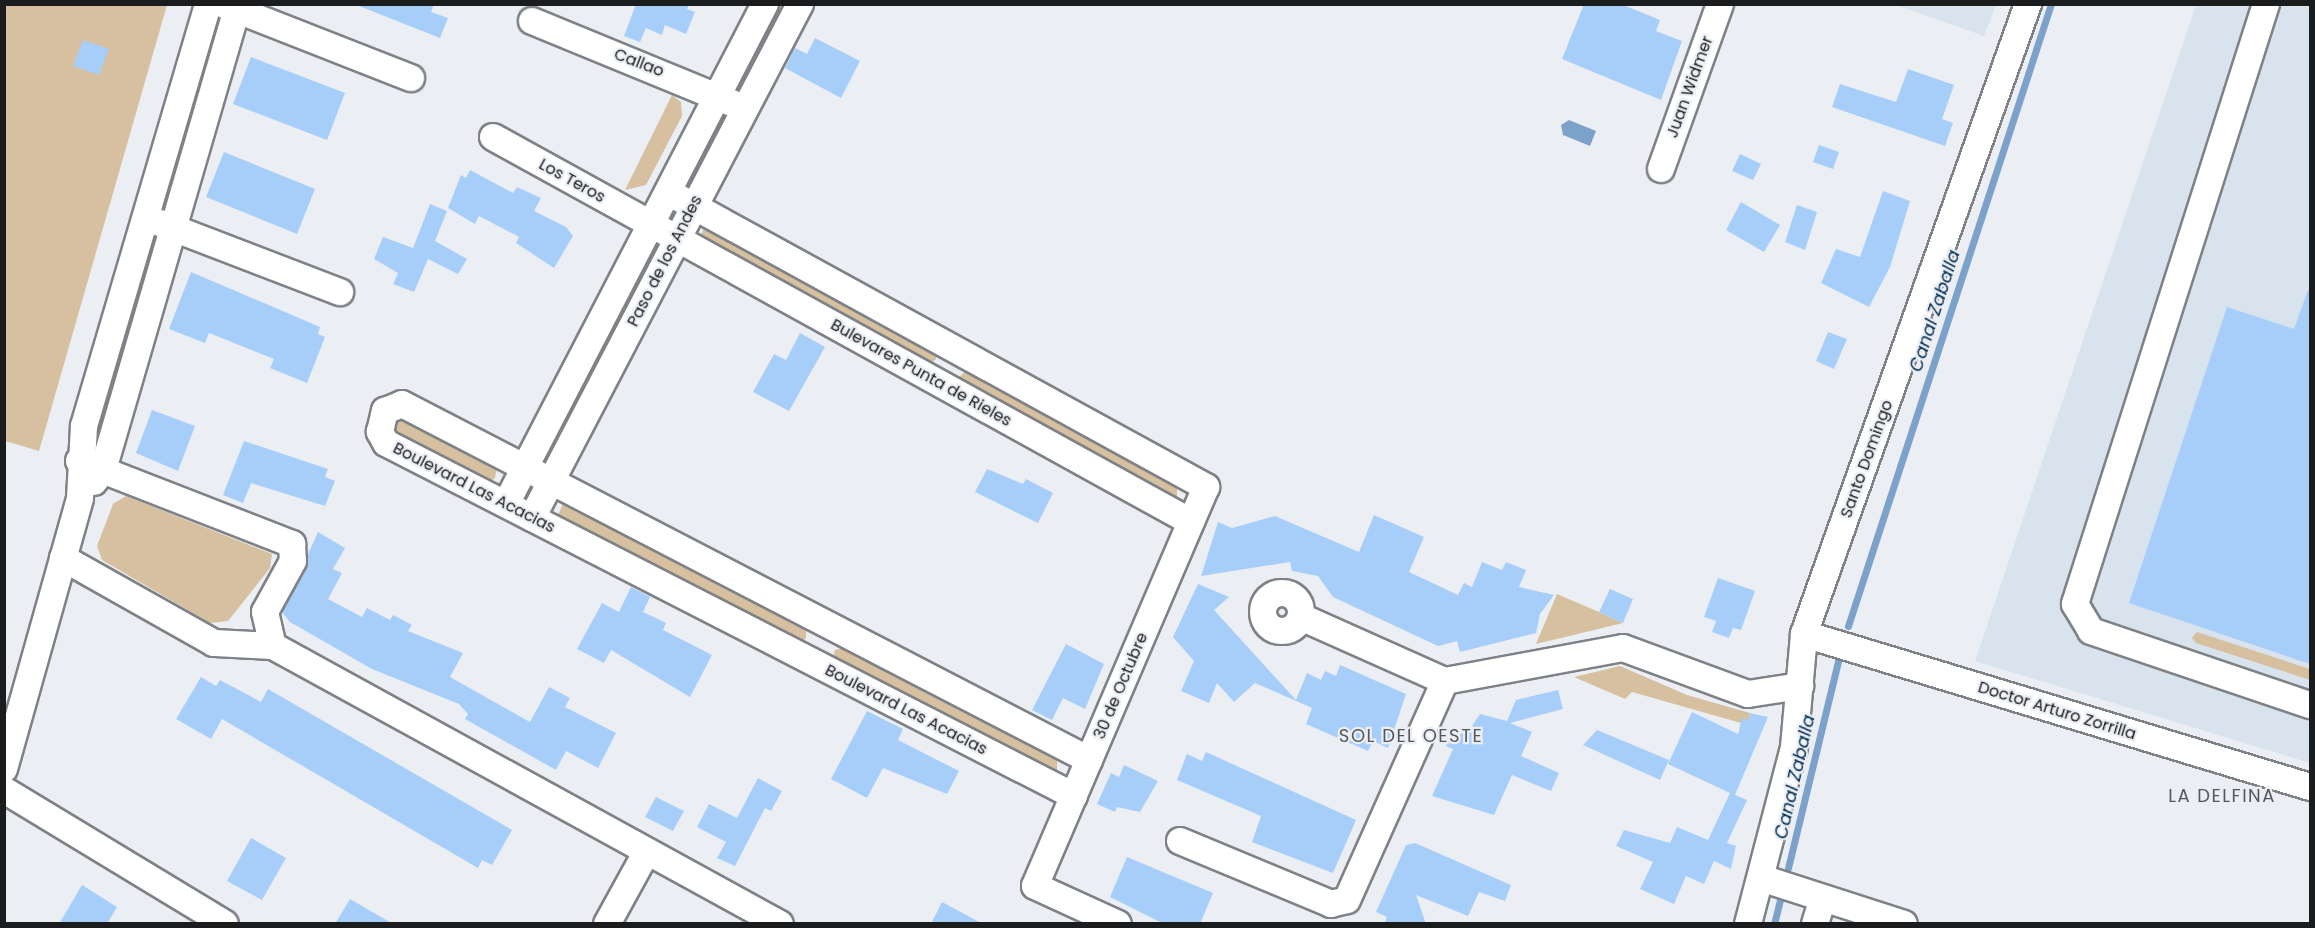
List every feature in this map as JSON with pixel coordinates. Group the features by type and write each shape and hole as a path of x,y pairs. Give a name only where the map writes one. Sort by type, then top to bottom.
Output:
{"street":[{"path":"4,769 80,498 79,461 208,4"},
{"name":"Paso de los Andes","path":"506,504 765,4"},
{"name":"Paso de los Andes","path":"532,518 800,4"},
{"name":"Santo Domingo","path":"1749,924 1794,747 1804,634 2028,4"},
{"path":"2266,4 2075,604 2091,631 2310,705"},
{"name":"Juan Widmer","path":"1660,170 1718,5"},
{"path":"80,498 103,470 175,229 232,6 411,78"},
{"name":"Callao","path":"532,21 718,96 744,110"},
{"name":"Los Teros","path":"493,137 651,225"},
{"path":"668,192 959,351 944,386"},
{"path":"146,218 340,292"},
{"name":"Bulevares Punta de Rieles","path":"651,225 1191,522"},
{"name":"30 de Octubre","path":"959,351 1206,487 1035,886 1118,924"},
{"name":"Boulevard Las Acacias","path":"1074,796 386,443 380,432 385,411 402,404 1089,760"},
{"path":"79,461 292,544 293,561 266,612 273,646"},
{"path":"63,558 214,643 273,646 646,854 780,924"},
{"path":"1301,617 1445,681 1623,648 1748,694 1800,687"},
{"path":"811,660 828,625"},
{"name":"Doctor Arturo Zorrilla","path":"1804,634 2310,787"},
{"path":"1180,841 1331,904 1347,900 1445,681"},
{"path":"4,790 225,924"},
{"path":"607,924 646,854"},
{"path":"1761,878 1904,924"},
{"path":"1815,924 1823,897"}],"shaded area":[{"path":"4,5 167,5 39,451 5,441"},
{"path":"779,5 791,5 744,85 740,78"},
{"path":"1896,5 1996,5 1984,36"},
{"path":"2196,5 2310,5 2310,763 1975,661"},
{"path":"216,32 219,34 172,188 168,185"},
{"path":"672,95 681,102 682,116 646,185 625,190"},
{"path":"720,117 728,118 694,180 690,174"},
{"path":"706,223 936,351 936,359 929,365 700,237"},
{"path":"654,250 657,252 551,459 548,453 646,255"},
{"path":"154,254 102,434 148,256"},
{"path":"968,369 1177,485 1177,496 1173,500 957,379"},
{"path":"398,415 497,467 495,478 490,482 393,433 389,422"},
{"path":"126,496 272,554 270,568 228,621 210,623 102,560 97,546 113,504"},
{"path":"563,503 806,628 806,638 802,642 557,518"},
{"path":"1557,594 1599,612 1623,623 1536,644"},
{"path":"2197,632 2310,669 2310,680 2196,643 2192,638"},
{"path":"842,648 1057,759 1057,774 832,662 835,650"},
{"path":"1620,666 1687,695 1750,713 1749,720 1741,723 1632,692 1625,699 1574,677"}],"water":[{"path":"1569,120 1596,131 1590,146 1563,135 1561,125"}],"building":[{"path":"354,4 434,4 431,12 448,18 440,38"},
{"path":"636,4 689,4 687,9 695,12 686,34 665,25 662,35 646,28 640,42 624,36"},
{"path":"1584,4 1621,4 1660,20 1656,31 1682,41 1661,100 1562,59"},
{"path":"815,38 860,61 841,98 785,68 795,48 807,54"},
{"path":"83,40 109,49 99,75 73,66"},
{"path":"251,57 345,93 327,140 233,104"},
{"path":"1908,69 1954,85 1942,119 1953,123 1945,146 1832,107 1840,84 1896,102"},
{"path":"1819,145 1839,152 1833,169 1813,162"},
{"path":"224,152 315,189 297,234 206,197"},
{"path":"1740,154 1761,164 1753,180 1732,171"},
{"path":"470,170 513,193 517,187 541,198 534,211 566,227 573,236 554,268 516,243 519,237 479,216 475,224 448,208 461,175 466,178"},
{"path":"1883,191 1910,201 1890,267 1869,307 1821,283 1836,249 1860,257"},
{"path":"1741,202 1780,225 1764,252 1726,230"},
{"path":"430,204 447,211 435,241 467,259 458,274 428,259 414,292 393,284 398,273 374,259 383,237 413,248"},
{"path":"1797,205 1817,212 1805,250 1785,242"},
{"path":"191,272 320,327 318,334 325,337 307,383 270,368 274,359 209,333 205,343 169,329"},
{"path":"2308,290 2310,290 2310,664 2129,603 2227,307 2294,329"},
{"path":"1828,332 1847,339 1834,369 1816,361"},
{"path":"800,333 825,347 789,411 753,392 774,354 786,360"},
{"path":"152,410 195,426 178,471 136,453"},
{"path":"244,441 328,469 325,477 335,481 325,506 251,483 243,503 223,495"},
{"path":"987,469 1023,484 1026,479 1053,493 1038,523 975,492"},
{"path":"1374,515 1424,537 1409,572 1458,595 1464,583 1472,587 1482,562 1502,570 1506,562 1526,570 1519,587 1554,595 1540,614 1536,633 1460,652 1457,641 1438,646 1333,597 1318,576 1292,571 1290,562 1201,576 1218,522 1232,528 1275,516 1359,552"},
{"path":"318,532 345,548 333,569 342,573 328,599 362,617 367,608 390,620 393,615 412,625 408,631 463,653 450,677 530,722 549,687 570,698 565,707 616,733 598,768 566,751 556,770 465,719 468,714 459,704 372,669 290,622 282,612"},
{"path":"1718,578 1755,591 1741,630 1733,628 1729,638 1712,632 1716,621 1704,617"},
{"path":"1198,584 1229,597 1214,610 1296,700 1307,673 1321,680 1325,671 1336,676 1340,665 1406,694 1388,748 1373,741 1368,751 1306,724 1312,708 1255,683 1234,702 1217,683 1209,703 1181,691 1194,661 1173,637"},
{"path":"631,587 650,597 643,612 666,623 663,630 712,655 690,697 611,650 604,663 577,649 602,603 619,612"},
{"path":"1610,589 1633,599 1623,623 1599,612"},
{"path":"1066,644 1104,664 1085,709 1063,698 1052,720 1032,710"},
{"path":"201,677 216,686 220,680 261,702 268,689 512,830 492,865 482,860 478,868 222,719 211,739 176,719"},
{"path":"1558,690 1563,709 1510,723 1532,732 1521,756 1559,773 1551,791 1512,775 1494,815 1432,796 1453,749 1446,746 1453,730 1466,735 1480,714 1507,721 1516,700"},
{"path":"867,711 903,729 898,740 959,771 947,794 883,768 867,798 831,779"},
{"path":"1692,712 1738,734 1742,718 1749,720 1750,713 1768,717 1735,795 1747,800 1727,843 1736,846 1731,869 1714,861 1704,884 1686,876 1674,904 1640,889 1653,862 1616,846 1624,830 1670,843 1677,827 1708,840 1730,793 1668,764"},
{"path":"1597,730 1669,760 1660,780 1583,745"},
{"path":"1206,752 1356,820 1333,873 1252,842 1261,816 1177,780 1187,754 1202,761"},
{"path":"1124,765 1158,781 1140,812 1117,807 1115,812 1097,804 1111,773 1119,777"},
{"path":"758,778 782,791 771,811 765,808 735,866 717,858 726,842 697,827 709,804 737,818"},
{"path":"656,797 684,811 673,831 645,817"},
{"path":"251,838 286,858 262,900 227,881"},
{"path":"1415,843 1511,885 1505,901 1479,892 1468,916 1416,895 1426,924 1384,924 1387,917 1376,912 1406,845"},
{"path":"1127,857 1213,893 1200,924 1164,924 1110,897"},
{"path":"82,885 117,907 107,924 59,924"},
{"path":"350,899 393,924 335,924"},
{"path":"942,902 983,924 931,924"}],"waterway":[{"name":"Canal Zaballa","path":"1848,626 2051,4"},
{"name":"Canal Zaballa","path":"1788,868 1839,657"},
{"name":"Canal Zaballa","path":"1774,924 1781,895"}],"district":[{"name":"SOL DEL OESTE","path":"1411,736"},
{"name":"LA DELFINA","path":"2222,796"}]}
